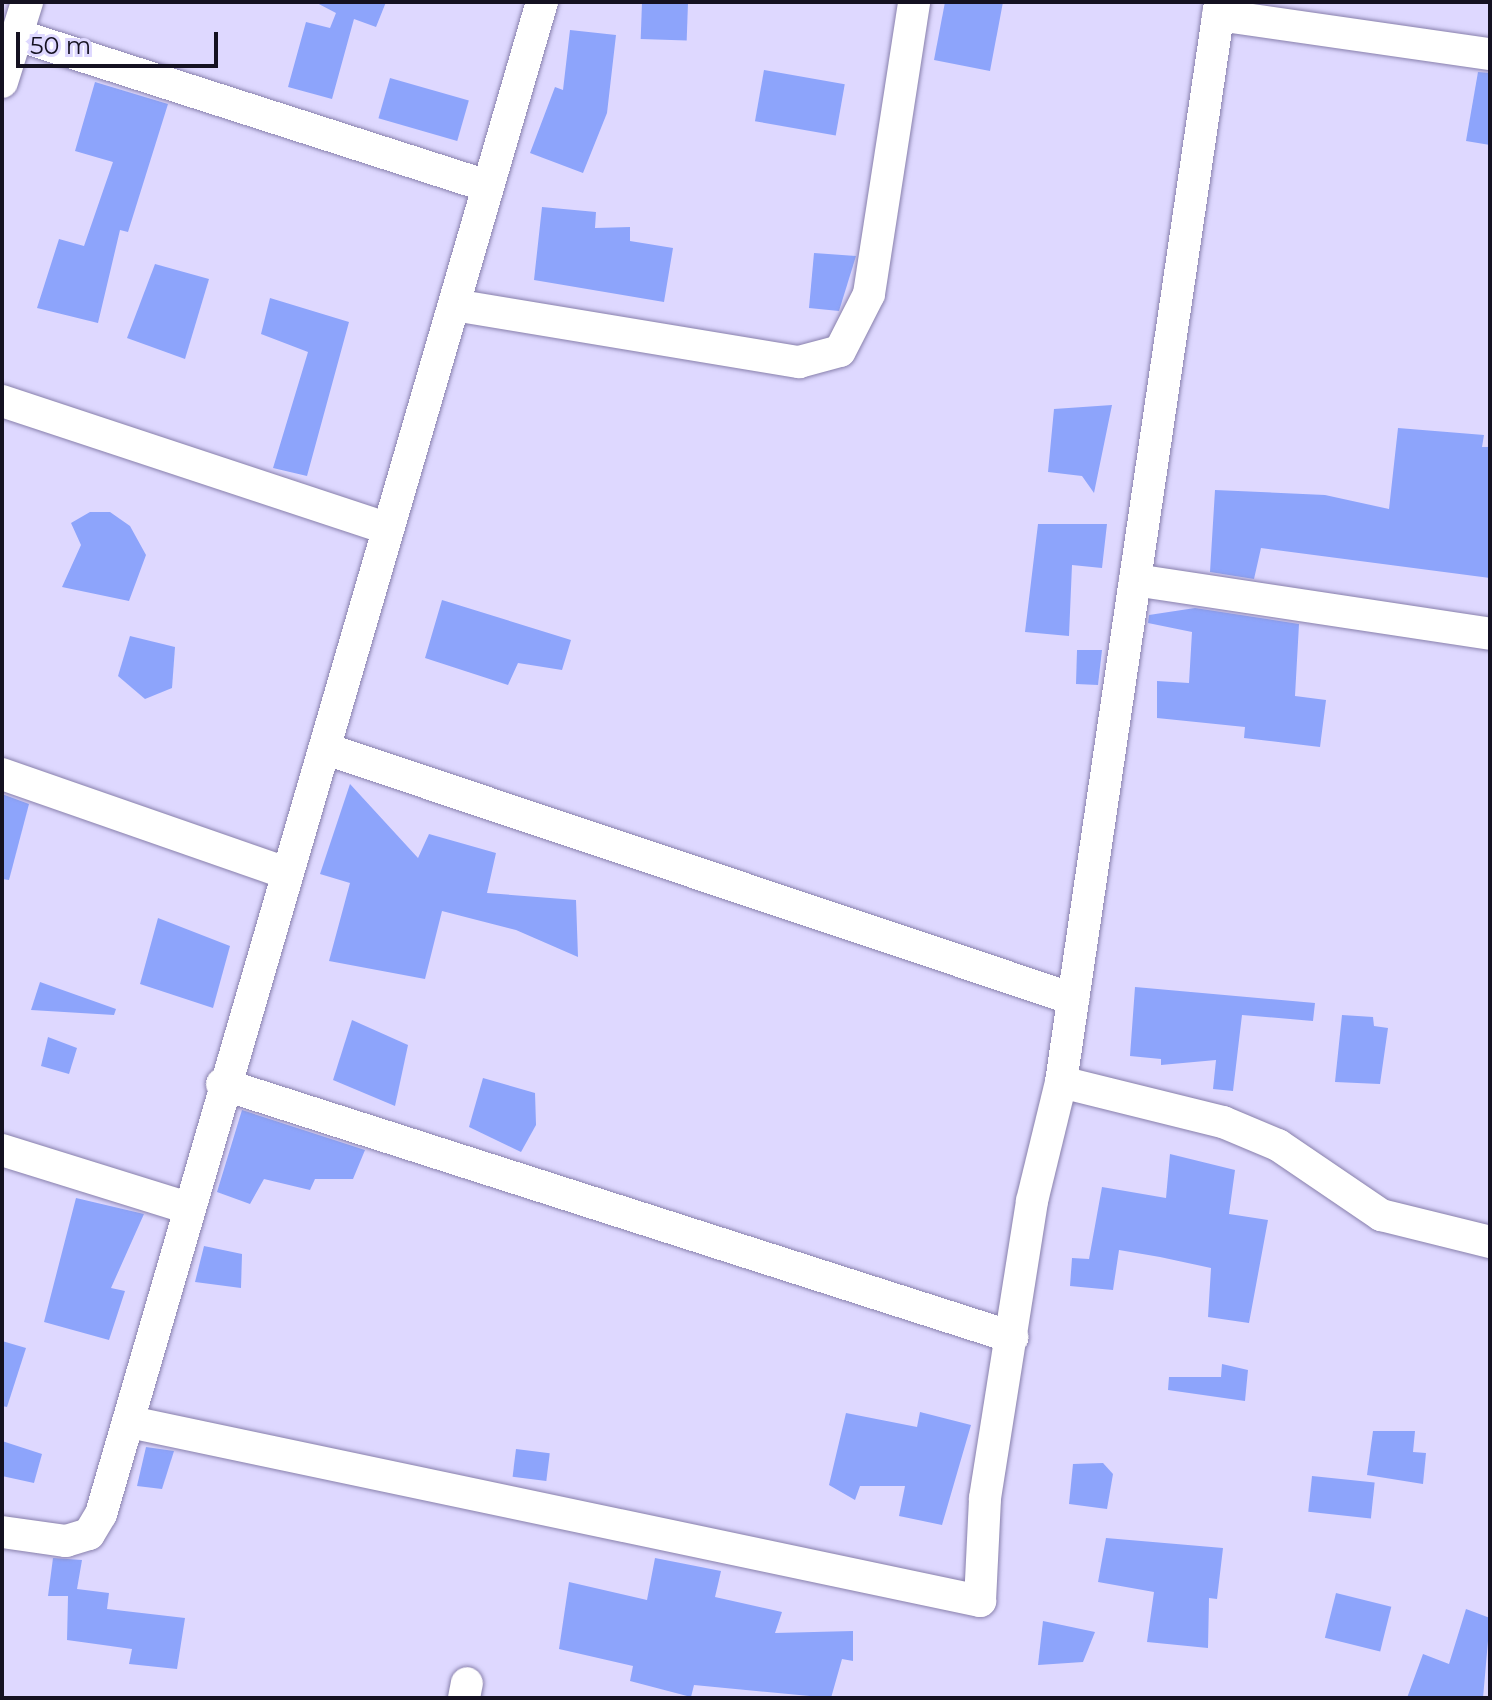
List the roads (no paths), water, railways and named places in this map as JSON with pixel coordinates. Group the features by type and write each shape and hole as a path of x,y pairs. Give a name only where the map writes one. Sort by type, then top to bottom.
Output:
{"street":[{"path":"2,82 27,2"},
{"path":"2,1532 44,1541 89,1534 130,1422 222,1084 326,749 386,528 542,2"},
{"path":"454,305 799,362 840,351 869,294 914,2"},
{"path":"130,1422 980,1601 985,1498 1032,1201 1061,1082 1219,9 1490,54"},
{"path":"17,35 487,186"},
{"path":"2,401 386,528"},
{"path":"1135,580 1490,634"},
{"path":"326,749 1073,999"},
{"path":"2,774 287,873"},
{"path":"1061,1082 1223,1122 1278,1145 1381,1215 1490,1242"},
{"path":"222,1084 1012,1337"},
{"path":"2,1150 188,1208"}]}
